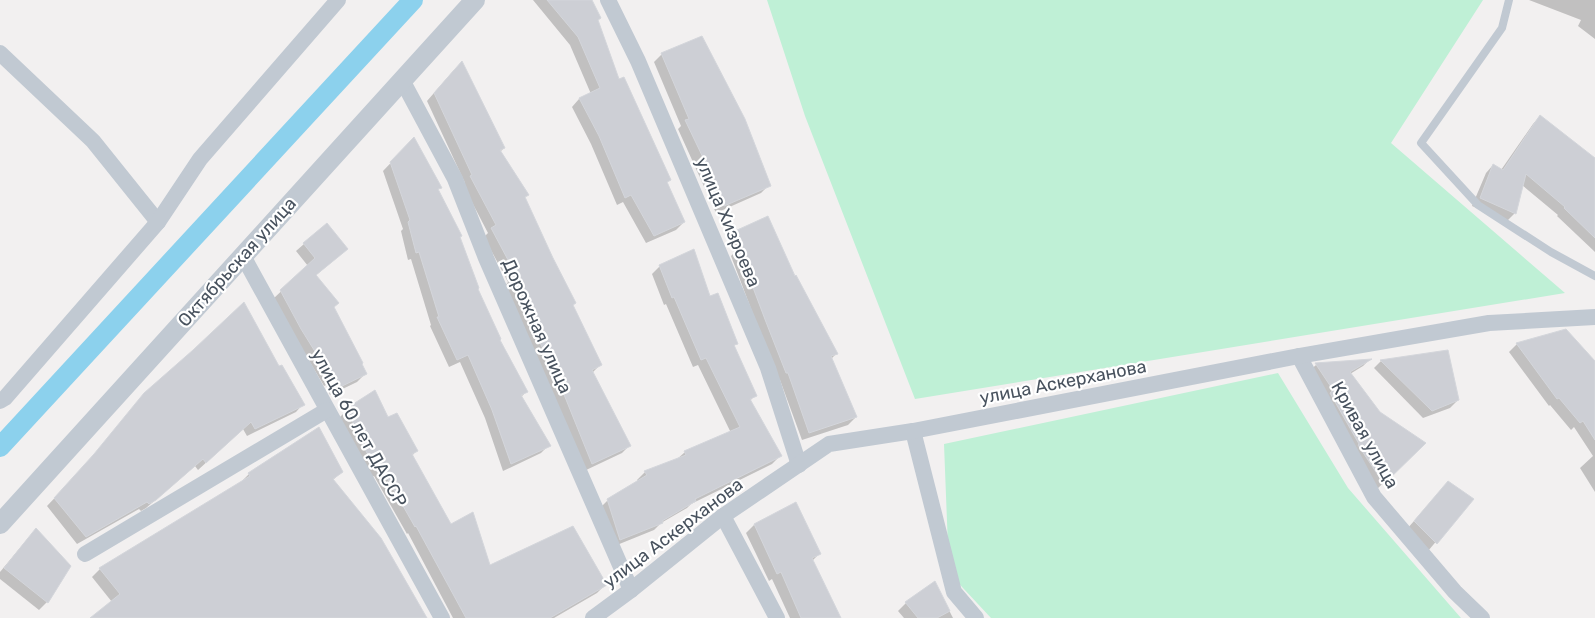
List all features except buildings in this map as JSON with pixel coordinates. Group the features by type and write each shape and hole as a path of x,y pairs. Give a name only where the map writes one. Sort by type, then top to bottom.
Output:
{"street":[{"path":"0,401 11,391 158,222 200,158 338,0"},
{"name":"Октябрьская улица","path":"0,524 475,0"},
{"name":"улица Хизроева","path":"608,0 638,61 768,368 799,465"},
{"path":"0,53 93,141 158,222"},
{"name":"Дорожная улица","path":"402,80 455,179 486,258 631,590"},
{"name":"улица 60 лет ДАССР","path":"243,256 442,618"},
{"name":"улица Аскерханова","path":"593,618 723,516 829,444 913,431 1299,356 1490,322 1595,316"},
{"name":"Кривая улица","path":"1299,356 1374,497 1456,592 1482,618"},
{"path":"85,554 327,410"},
{"path":"913,431 954,592 976,618"},
{"path":"723,516 778,618"}],"lane":[{"path":"1509,0 1502,28 1421,143 1478,205 1551,252 1595,276"}],"green space":[{"path":"767,0 1483,0 1391,143 1565,293 915,399 805,116"},
{"path":"1278,373 1348,488 1461,618 991,618 949,573 944,444"}],"waterway":[{"path":"0,447 413,0"}]}
